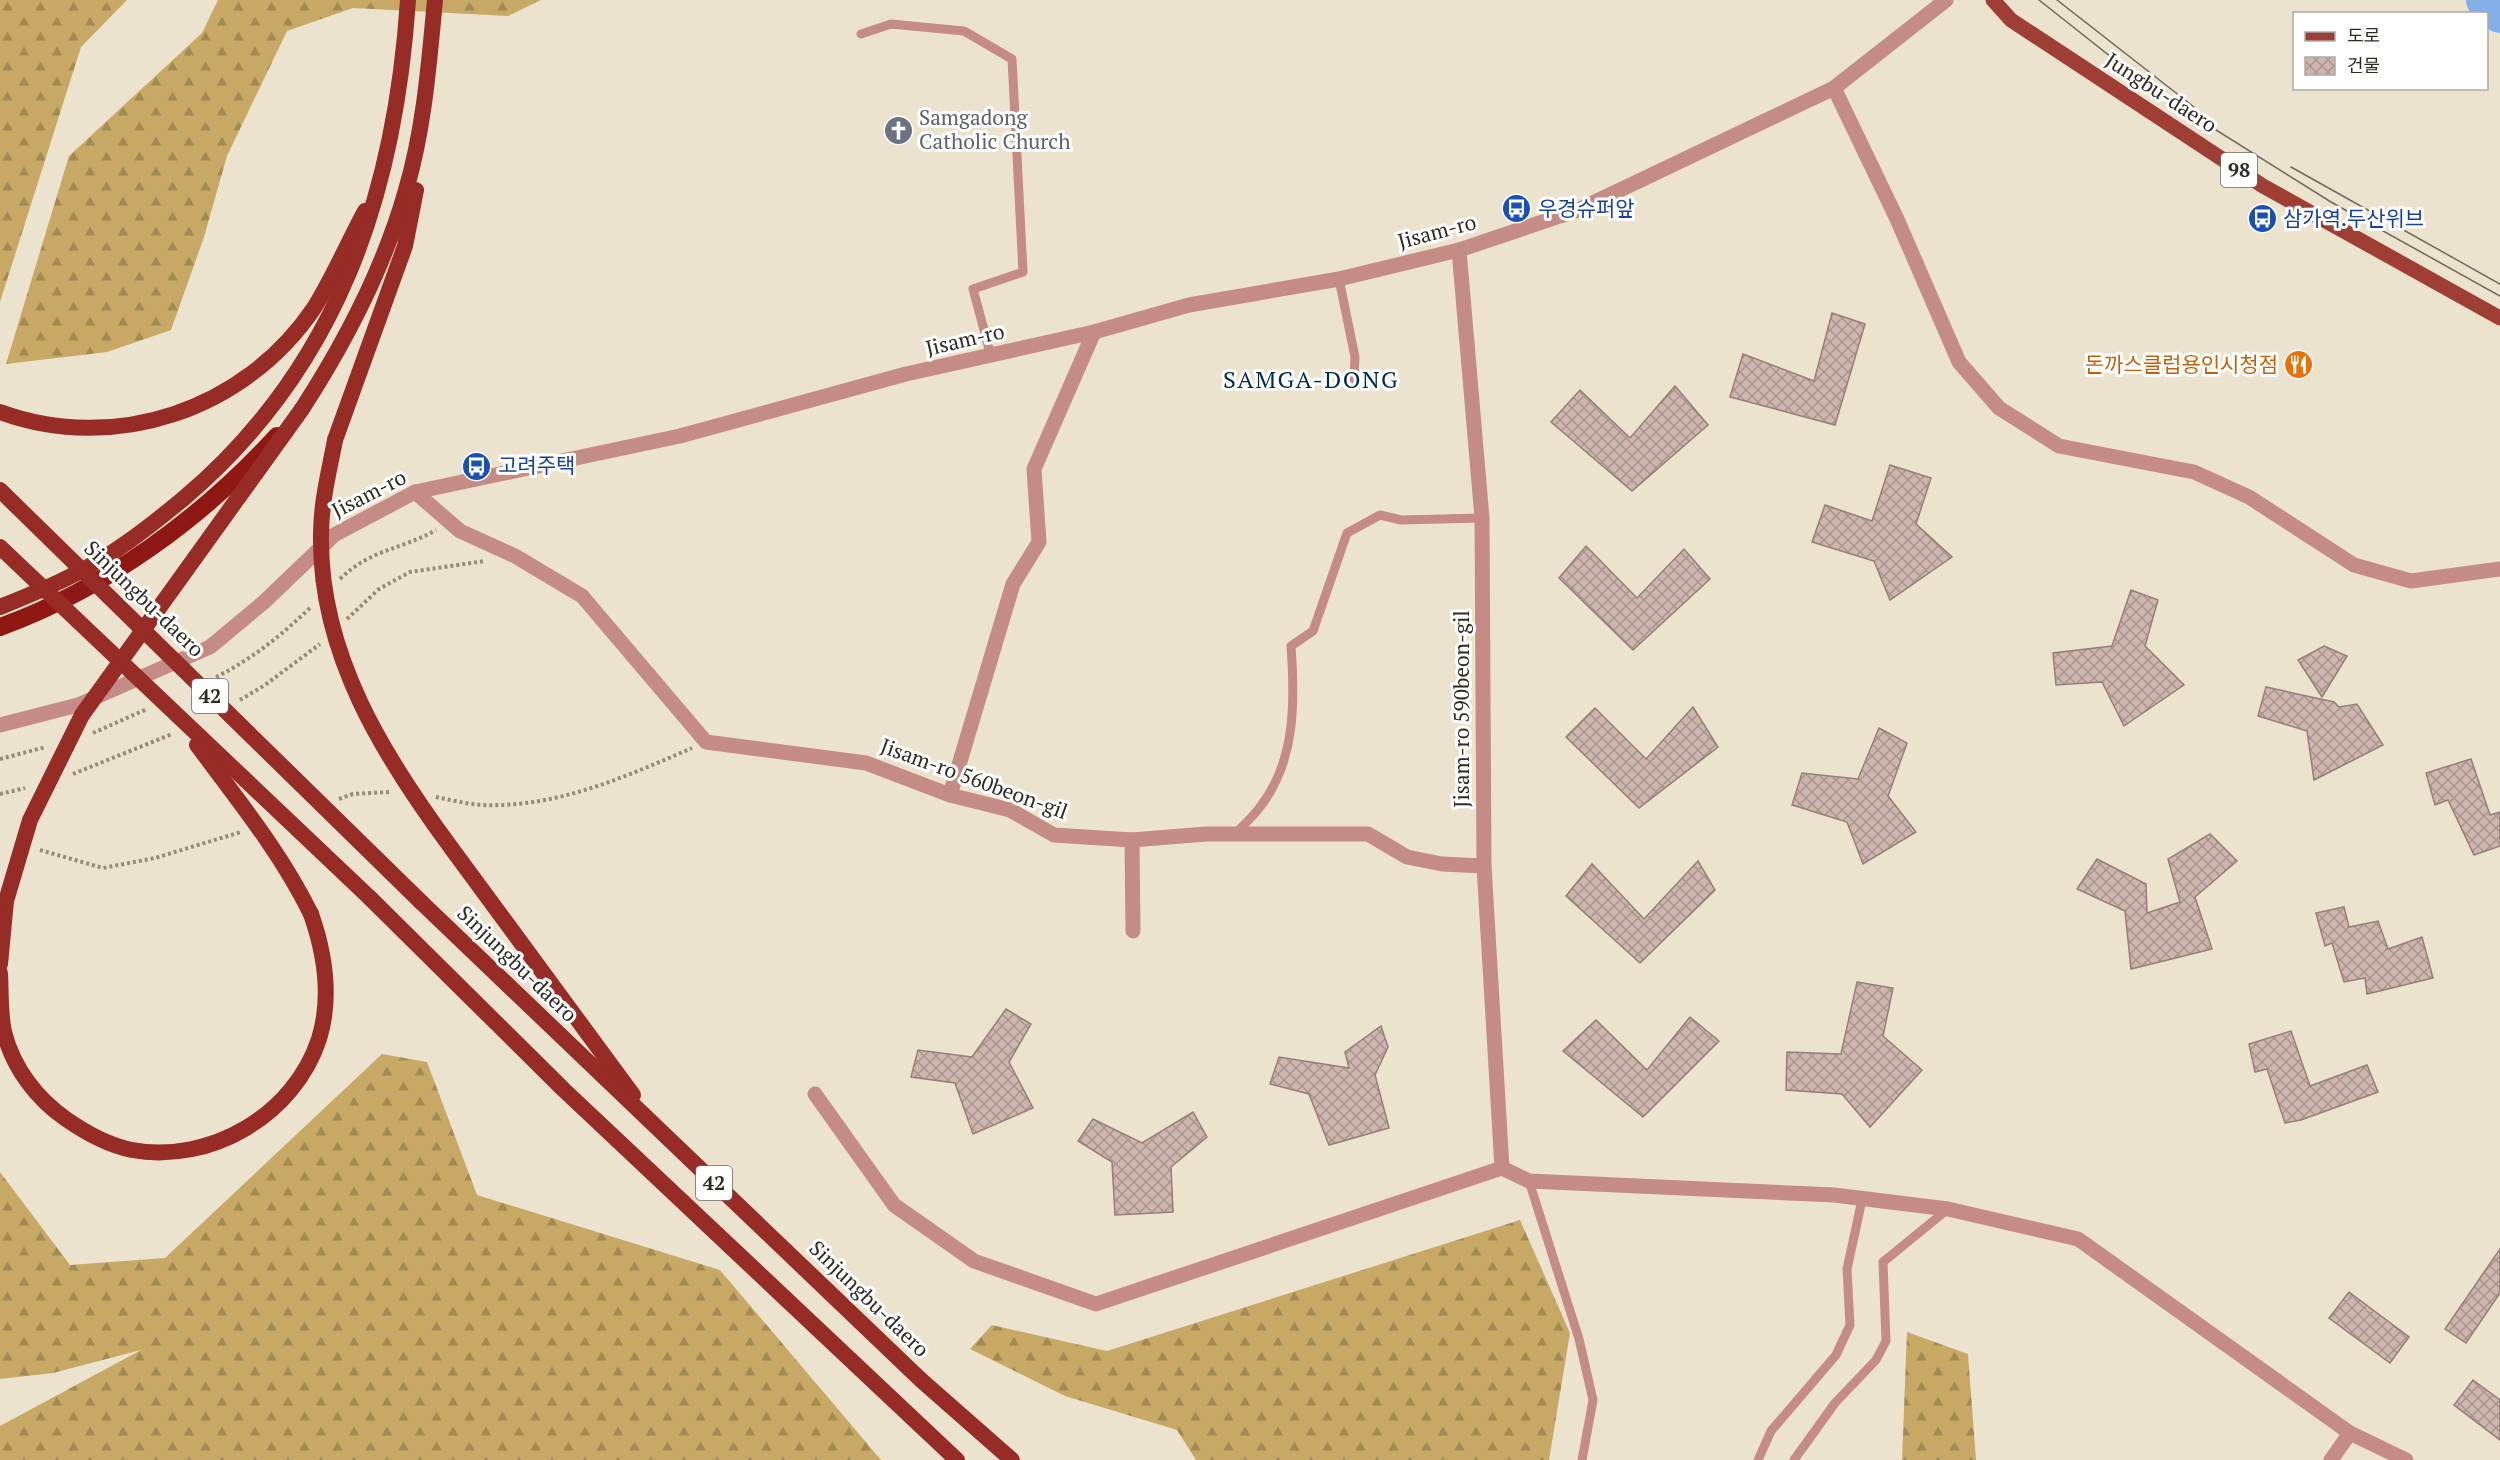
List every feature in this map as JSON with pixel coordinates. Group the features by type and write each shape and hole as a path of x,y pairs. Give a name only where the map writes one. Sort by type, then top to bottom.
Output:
{"highway":[{"path":"0,607 72,576 113,551 164,515 200,485 252,433 287,388 332,314 366,233 382,178 399,90 408,0"},
{"path":"435,0 421,124 417,185 405,246 335,440 324,493 321,536 325,588 337,642 355,694 381,744 544,978 660,1132"},
{"path":"0,964 6,900 30,820 82,715 329,368 353,323 390,241 407,189 421,124"},
{"path":"0,412 60,428 110,429 152,423 203,404 239,382 283,346 314,307 382,178"},
{"path":"0,627 42,612 151,548 232,480 302,409"},
{"name":"Sinjungbu-daero","path":"0,490 660,1132 921,1380 1012,1460"},
{"name":"42","path":"0,547 370,898 564,1090 957,1460"},
{"path":"0,973 4,1033 21,1073 42,1100 85,1132 131,1150 158,1152 211,1145 236,1134 280,1103 312,1056 319,1038 325,1008 326,971 311,914 298,886 265,836 170,709"}],"main road":[{"name":"Jungbu-daero","path":"1993,0 2011,20 2264,186 2500,318"}],"street":[{"name":"Jisam-ro","path":"0,725 78,705 210,647 264,602 334,535 415,492 680,436 906,375 1094,332 1189,305 1340,279 1459,250 1578,210 1834,88 1946,0"},
{"path":"1834,88 1897,219 1959,362 1999,408 2059,446 2194,472 2250,497 2354,565 2411,581 2500,569"},
{"name":"Jisam-ro 590beon-gil","path":"1459,250 1482,518 1484,866 1502,1168"},
{"path":"950,795 1013,584 1040,542 1034,469 1094,332"},
{"name":"Jisam-ro 560beon-gil","path":"415,492 460,531 516,556 582,596 706,741 866,763 950,795 1010,810 1054,835 1132,840 1235,834 1368,834 1407,857 1442,864 1484,866"},
{"path":"1132,840 1133,931"},
{"path":"815,1094 894,1205 974,1261 1096,1304 1502,1168 1529,1180 1834,1195 1948,1209 2078,1239 2350,1433 2406,1460"},
{"path":"2331,1460 2350,1433"}],"lane":[{"path":"861,34 891,24 964,31 1012,59 1023,272 973,289 991,356"},
{"path":"1340,279 1355,357 1354,379"},
{"path":"1235,834 1261,806 1285,759 1295,702 1291,646 1313,631 1347,533 1380,515 1401,520 1482,518"},
{"path":"1529,1180 1579,1339 1593,1400 1582,1460"},
{"path":"1758,1460 1771,1431 1836,1355 1850,1325 1847,1269 1862,1200"},
{"path":"1794,1460 1834,1403 1876,1360 1886,1341 1883,1262 1948,1209"}],"path":[{"path":"340,626 379,589 410,572 516,556"},
{"path":"236,702 265,685 324,640"},
{"path":"66,777 178,731"},
{"path":"0,794 33,786"}],"green space":[{"path":"0,0 127,0 81,47 0,302"},
{"path":"218,0 541,0 508,16 353,8 287,31 227,156 204,237 171,330 107,352 6,364 69,156 202,33"},
{"path":"382,1054 427,1062 477,1195 720,1270 881,1460 0,1460 0,1426 141,1350 53,1373 0,1379 0,1172 70,1265 165,1258"},
{"path":"1520,1220 1570,1333 1549,1460 1196,1460 1177,1430 1065,1396 970,1349 992,1325 1107,1351"},
{"path":"1907,1332 1968,1354 1976,1460 1902,1460"}],"building":[{"path":"1832,313 1865,324 1835,425 1730,397 1743,354 1814,381"},
{"path":"1675,386 1708,425 1632,491 1551,422 1580,390 1630,438"},
{"path":"1890,465 1931,478 1916,524 1952,557 1890,600 1874,561 1812,542 1825,505 1872,521"},
{"path":"1586,546 1637,598 1684,549 1710,579 1633,650 1559,578"},
{"path":"2131,590 2158,600 2145,646 2184,685 2124,726 2102,682 2056,685 2053,653 2112,646"},
{"path":"2324,646 2347,656 2322,697 2298,660"},
{"path":"2266,687 2334,702 2339,707 2357,704 2383,745 2314,780 2307,731 2258,716"},
{"path":"1693,707 1718,747 1639,808 1566,737 1595,708 1646,759"},
{"path":"1879,728 1907,743 1888,796 1916,832 1863,864 1847,822 1792,805 1802,773 1858,779"},
{"path":"2471,759 2490,815 2500,812 2500,846 2474,855 2448,800 2435,805 2426,773"},
{"path":"2210,834 2237,861 2195,897 2212,949 2131,969 2125,911 2077,889 2097,859 2146,884 2147,913 2180,902 2168,859"},
{"path":"1698,861 1715,890 1640,963 1566,896 1592,864 1644,919"},
{"path":"2344,907 2349,927 2378,921 2388,949 2422,937 2433,978 2367,994 2365,978 2344,982 2332,943 2325,946 2316,913"},
{"path":"1857,982 1893,988 1883,1036 1922,1070 1870,1127 1842,1094 1786,1090 1787,1052 1841,1054"},
{"path":"1006,1009 1031,1024 1009,1062 1033,1108 973,1134 955,1083 911,1077 918,1050 972,1057"},
{"path":"1690,1017 1719,1041 1643,1117 1563,1051 1596,1020 1647,1070"},
{"path":"1381,1026 1388,1047 1375,1075 1389,1128 1329,1145 1309,1094 1270,1084 1279,1057 1349,1068 1345,1052"},
{"path":"2291,1031 2310,1086 2367,1065 2378,1092 2301,1120 2285,1123 2267,1069 2255,1072 2249,1044"},
{"path":"1193,1112 1207,1137 1171,1167 1173,1212 1115,1215 1112,1162 1078,1141 1093,1119 1142,1143"},
{"path":"2500,1249 2500,1293 2466,1343 2445,1329"},
{"path":"2349,1292 2409,1337 2390,1363 2329,1318"},
{"path":"2473,1380 2500,1400 2500,1440 2454,1405"}],"waterway":[{"path":"2484,0 2500,15"}],"tram line":[{"path":"2039,0 2154,91 2331,202 2500,296"},
{"path":"2057,0 2194,107"},
{"path":"2291,167 2500,284"}],"place":[{"name":"Samgadong Catholic Church","path":"898,130"},
{"name":"우경슈퍼앞","path":"1517,209"},
{"name":"삼가역.두산위브","path":"2262,219"},
{"name":"돈까스클럽용인시청점","path":"2299,365"},
{"name":"고려주택","path":"477,466"}],"district":[{"name":"SAMGA-DONG","path":"1311,380"}]}
